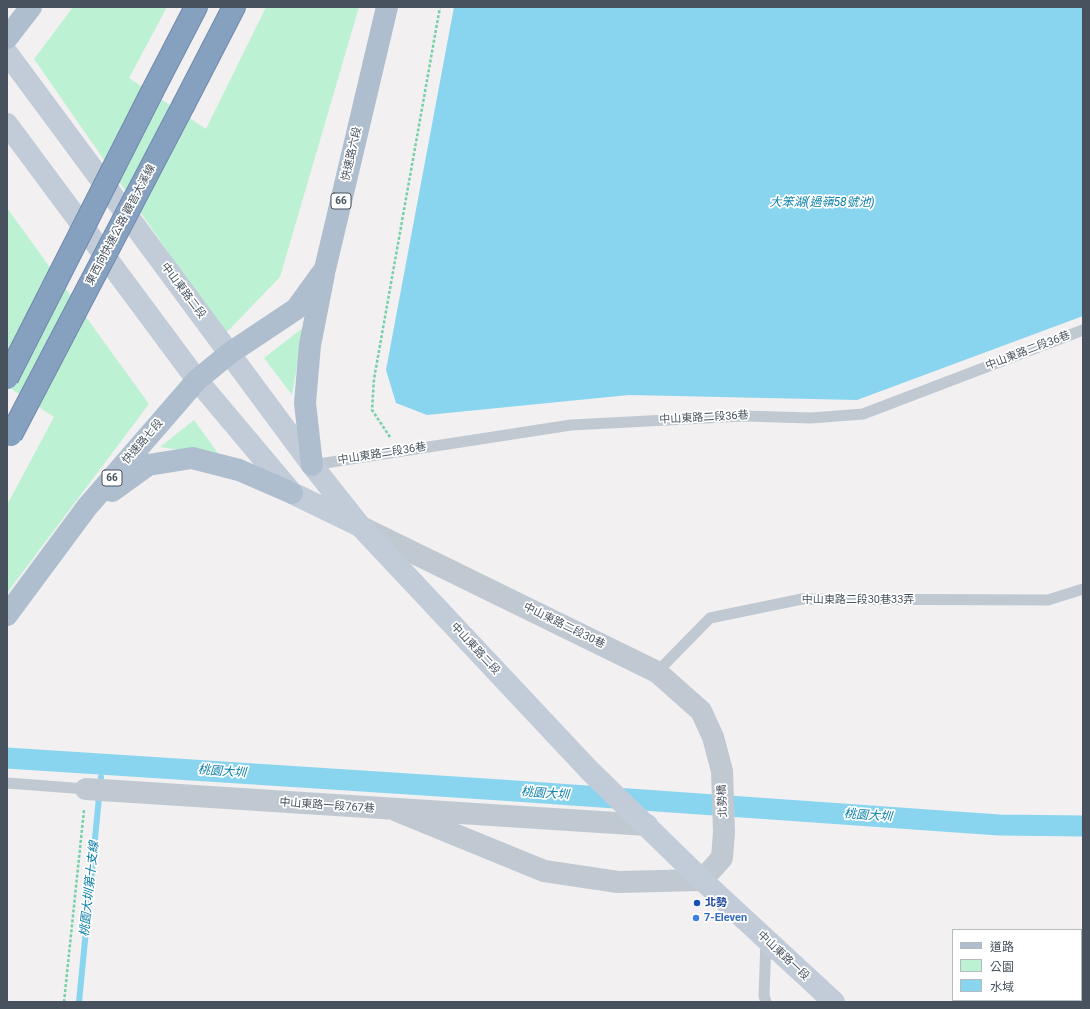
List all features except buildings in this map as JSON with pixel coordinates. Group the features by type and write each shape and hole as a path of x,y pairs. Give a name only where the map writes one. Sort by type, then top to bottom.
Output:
{"highway":[{"path":"7,378 196,7"},
{"name":"東西向快速公路 觀音大溪線","path":"9,439 234,7"}],"main road":[{"path":"7,38 31,7"},
{"name":"快速路六段","path":"230,353 296,309 325,269 387,7"},
{"name":"中山東路二段","path":"7,53 312,465 361,527 590,771 630,809"},
{"name":"中山東路二段","path":"7,124 197,380 292,492 361,527"},
{"path":"312,465 305,403 310,345 325,269"},
{"name":"快速路七段","path":"7,615 88,507 197,380 230,353"},
{"path":"88,507 148,465 192,458 239,470 292,492"},
{"name":"中山東路一段","path":"630,809 702,880 834,1002"}],"street":[{"name":"中山東路二段30巷","path":"361,527 657,672 702,711 713,737 722,771"},
{"name":"北勢橋","path":"702,880 722,858 724,832 722,771"},
{"name":"中山東路一段767巷","path":"95,790 647,825"},
{"path":"394,810 544,871 618,882 702,880"}],"lane":[{"name":"中山東路二段36巷","path":"312,465 571,425 744,416 811,418 863,414 1083,330"},
{"name":"中山東路二段30巷33弄","path":"657,672 710,618 802,599 1048,600 1083,589"},
{"name":"中山東路一段767巷","path":"7,783 95,790"},
{"path":"766,940 764,996 766,1002"}],"path":[{"path":"399,451 372,410 374,378 440,7"},
{"path":"64,1002 95,790"}],"green space":[{"path":"73,7 167,7 129,78 206,129 266,7 359,7 280,277 225,334 34,59"},
{"path":"7,208 149,404 7,593 7,505 54,417 7,386"},
{"path":"304,327 292,395 264,358"},
{"path":"194,420 220,456 160,447"}],"water":[{"name":"大笨湖(過嶺58號池)","path":"454,7 1083,7 1083,316 857,400 629,395 427,415 396,403 386,370"}],"waterway":[{"name":"桃園大圳","path":"7,758 501,790 999,825 1083,826"},
{"name":"桃園大圳第十支線","path":"79,1002 101,777"}],"place":[{"name":"北勢","path":"697,903"},
{"name":"7-Eleven","path":"696,918"}]}
